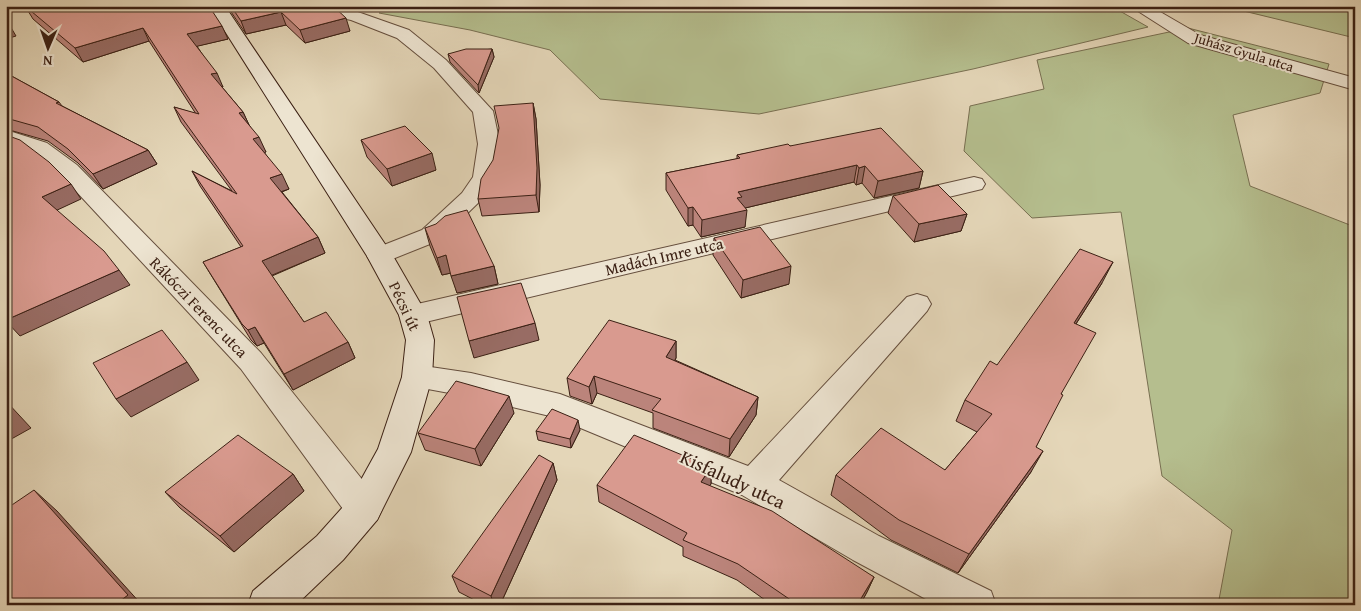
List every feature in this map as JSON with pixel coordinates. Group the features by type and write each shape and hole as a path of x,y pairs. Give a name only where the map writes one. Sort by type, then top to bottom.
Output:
{"street":[{"name":"Pécsi út","path":"217,6 380,256 413,315 420,340 417,377 394,452 364,509 330,548 267,605"},
{"path":"307,6 355,16 403,34 440,64 483,111 489,144 484,177 470,198 431,235 380,256"},
{"name":"Juhász Gyula utca","path":"1138,6 1194,38 1355,84"},
{"name":"Rákóczi Ferenc utca","path":"6,136 39,148 76,177 251,361 364,509"},
{"name":"Madách Imre utca","path":"413,315 974,184"},
{"path":"754,484 917,304"},
{"name":"Kisfaludy utca","path":"417,377 471,385 560,406 754,484 866,548 977,605"}],"green space":[{"path":"388,6 1111,6 1148,27 973,69 759,114 600,99 550,50 470,30 379,13"},
{"path":"1223,6 1355,6 1355,38"},
{"path":"1188,28 1329,64 1320,93 1233,115 1250,186 1355,227 1355,605 1218,605 1232,530 1162,476 1121,212 1032,218 964,151 970,106 1044,89 1037,60"}],"building":[{"path":"25,6 209,6 222,26 187,34 217,73 211,74 243,112 239,113 259,137 253,139 282,174 270,178 318,237 262,261 304,322 326,312 348,342 284,374 255,327 248,330 242,324 203,262 243,246 192,171 237,194 174,107 199,114 143,28 75,48"},
{"path":"231,6 333,6 346,18 300,30 281,12 241,21"},
{"path":"466,49 492,49 478,85 448,54"},
{"path":"6,73 59,102 56,103 148,150 93,174 68,149 38,127 6,118"},
{"path":"533,103 537,168 536,195 478,199 481,179 493,160 499,128 494,106"},
{"path":"405,126 432,153 387,169 361,140"},
{"path":"881,128 923,171 878,181 865,166 859,168 857,165 738,192 742,197 737,198 747,210 702,220 693,207 688,208 666,173 740,158 737,155 788,144 790,146"},
{"path":"6,135 20,140 49,162 71,184 42,197 104,251 119,270 6,320 6,284 10,282 6,277"},
{"path":"938,185 967,214 919,224 893,196"},
{"path":"467,210 494,266 451,276 446,255 437,258 425,228 436,224 445,216"},
{"path":"760,227 791,266 743,280 714,238"},
{"path":"1080,249 1113,262 1074,323 1096,333 1061,394 1063,395 1036,447 1043,451 969,554 899,520 836,475 881,428 945,470 992,414 965,400 990,361 997,365"},
{"path":"521,283 535,323 469,341 457,297"},
{"path":"609,320 676,341 666,357 758,397 730,439 652,410 661,399 594,376 589,387 567,378"},
{"path":"162,330 187,362 116,399 93,363"},
{"path":"456,381 509,396 475,449 418,433"},
{"path":"552,409 578,420 570,439 536,431"},
{"path":"238,435 293,474 220,536 165,492"},
{"path":"634,435 711,467 701,482 772,511 874,577 857,605 798,605 738,564 683,540 687,533 597,485"},
{"path":"539,455 553,463 491,596 452,576"},
{"path":"34,490 128,595 115,605 6,605 6,509"}]}
